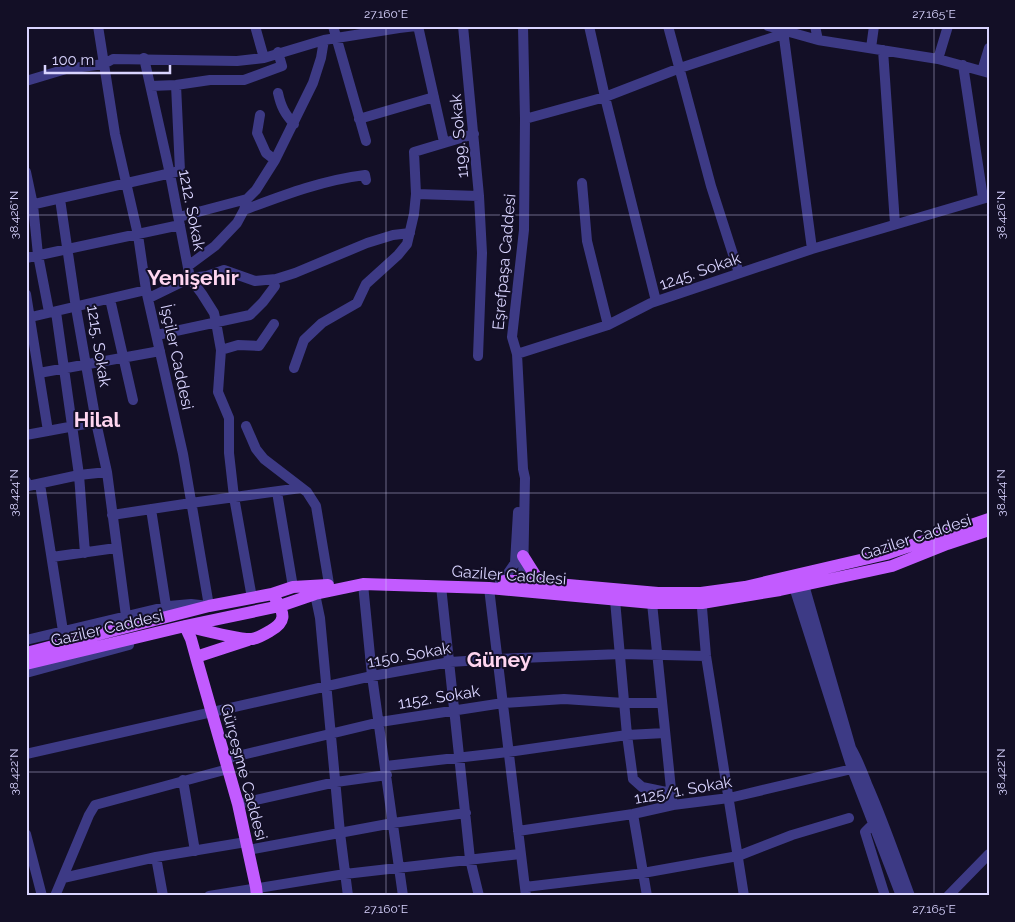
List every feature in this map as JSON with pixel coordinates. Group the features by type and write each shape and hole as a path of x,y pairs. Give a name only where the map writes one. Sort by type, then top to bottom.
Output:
{"main road":[{"name":"Gaziler Caddesi","path":"796,582 989,519"},
{"name":"Gaziler Caddesi","path":"26,653 209,606 272,594 293,587 329,584 366,576 518,585 615,600 652,603 701,598 892,566 989,530"},
{"path":"523,556 540,583"},
{"name":"Gaziler Caddesi","path":"518,585 540,583 701,598"},
{"name":"Gaziler Caddesi","path":"26,664 185,626 280,606 315,594 363,584 441,586 494,584"},
{"path":"196,657 265,634 280,625 283,611 272,594"},
{"path":"185,626 251,639"},
{"name":"Gürçeşme Caddesi","path":"185,626 191,639 238,804 257,891"}],"street":[{"name":"İşçiler Caddesi","path":"98,26 116,134 138,235 160,352 183,454 209,606"},
{"path":"255,26 264,58"},
{"path":"333,26 366,141"},
{"path":"26,81 66,69 104,64 113,59 237,61 264,58 278,52 337,37 417,26 444,142"},
{"name":"1199. Sokak","path":"416,194 478,196 463,26"},
{"name":"Eşrefpaşa Caddesi","path":"518,585 523,556 525,478 517,354 512,337 524,230 525,119 523,26"},
{"path":"589,26 656,301"},
{"path":"668,26 711,186 739,273"},
{"path":"768,26 818,40 938,59 985,72 989,48"},
{"path":"815,26 818,40"},
{"path":"871,48 874,26"},
{"path":"938,59 948,26"},
{"path":"525,119 605,97 782,29"},
{"path":"782,29 812,249"},
{"path":"26,258 138,235 247,199 256,190 276,160 294,124 313,83 321,58 324,40"},
{"path":"882,50 895,224"},
{"path":"151,86 176,85 210,80 244,80 282,66 278,52"},
{"name":"1212. Sokak","path":"144,58 170,174 190,278 214,313 216,322 221,350 218,392 229,418 229,453 234,497 252,598"},
{"path":"963,65 986,198"},
{"path":"30,205 180,171 176,85"},
{"path":"278,93 285,114 294,124"},
{"path":"359,119 434,96"},
{"path":"260,115 257,133 266,152 276,160"},
{"path":"294,368 304,340 322,323 357,303 366,284 390,260 398,255 407,244 414,214 416,194 414,152 474,134"},
{"path":"26,172 38,255 64,369 79,474 85,553"},
{"path":"244,210 298,189 365,174 366,180"},
{"path":"582,183 587,241 608,325"},
{"path":"478,196 482,254 478,356"},
{"name":"1245. Sokak","path":"517,354 608,325 656,301 739,273 812,249 986,198"},
{"name":"1215. Sokak","path":"60,199 76,308 96,422 107,472 126,616"},
{"path":"188,266 215,246 237,223 247,199"},
{"path":"31,317 110,299 148,294 190,278 208,276 224,270 255,281 276,279 367,243 410,233"},
{"path":"157,335 250,315 275,286"},
{"path":"26,294 48,431"},
{"path":"110,299 133,400"},
{"path":"221,350 238,346 259,346 274,324"},
{"path":"39,373 160,352"},
{"path":"26,435 73,428 96,422"},
{"path":"246,426 256,449 264,459 307,492 316,506 329,584"},
{"name":"Eşrefpaşa Caddesi","path":"494,584 506,576 515,563 520,478 523,469"},
{"path":"26,481 28,486 79,474 107,472"},
{"path":"40,484 64,631"},
{"path":"112,516 301,488"},
{"path":"277,492 293,587"},
{"path":"151,509 166,606"},
{"path":"52,556 116,548"},
{"path":"796,582 852,769 901,896"},
{"path":"796,582 851,748 858,760 885,826 910,896"},
{"path":"363,584 372,676 387,770 403,896"},
{"path":"494,584 498,658 520,854 526,891 738,856 792,835 850,818"},
{"path":"441,586 470,859 479,896"},
{"path":"315,594 320,618 340,833 348,896"},
{"path":"701,598 706,656 744,896"},
{"path":"615,600 627,735 633,779 642,787 671,793"},
{"path":"652,603 673,805"},
{"path":"26,640 166,606 191,604 209,606"},
{"path":"26,674 175,633 185,626"},
{"name":"1150. Sokak","path":"26,754 372,676 450,662 498,658 621,654 706,656"},
{"name":"1152. Sokak","path":"63,878 88,816 95,805 183,780 226,764 380,722 503,703 564,699 624,703 662,703"},
{"path":"238,804 387,770 627,735 665,733"},
{"name":"1125/1. Sokak","path":"518,831 633,814 673,805 729,798 852,769"},
{"path":"183,780 195,851"},
{"path":"55,896 63,878 156,857 340,833 393,823 466,813"},
{"path":"633,814 647,896"},
{"path":"874,827 870,827 865,832 885,896"},
{"path":"26,834 42,896"},
{"path":"209,896 257,891 345,874 520,854"},
{"path":"948,896 989,854"},
{"path":"156,857 163,896"}],"district":[{"name":"Yenişehir","path":"193,277"},
{"name":"Hilal","path":"97,419"},
{"name":"Güney","path":"499,659"}]}
